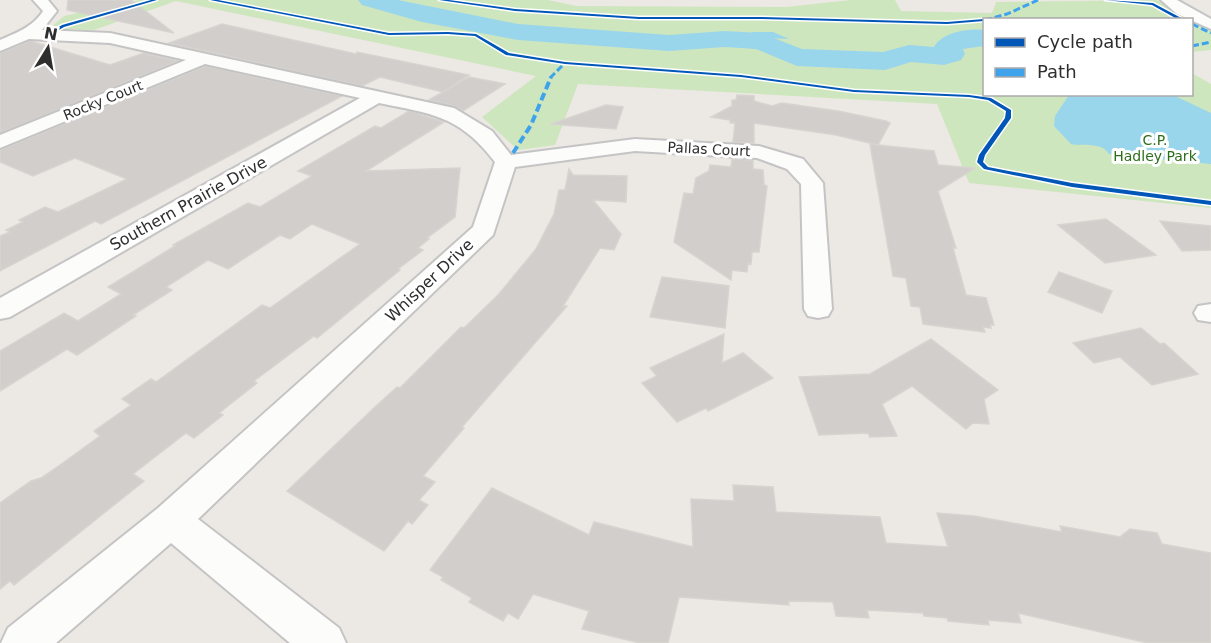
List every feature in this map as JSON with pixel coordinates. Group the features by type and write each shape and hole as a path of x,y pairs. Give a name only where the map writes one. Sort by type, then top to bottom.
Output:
{"street":[{"path":"0,45 26,34 46,20 50,11 40,0"},
{"path":"1168,0 1182,11 1211,25"},
{"path":"26,34 110,38 206,57 447,112 485,135 506,162"},
{"name":"Rocky Court","path":"0,142 206,57"},
{"name":"Southern Prairie Drive","path":"0,310 376,97"},
{"name":"Pallas Court","path":"506,162 635,145 759,152 795,164 812,183 818,309"},
{"name":"Whisper Drive","path":"23,643 171,520 483,230 506,162"},
{"path":"171,520 324,643"}],"green space":[{"name":"C.P. Hadley Park","path":"139,0 548,0 576,6 786,7 851,0 895,0 901,11 992,13 996,2 1157,0 1188,18 983,18 983,96 1193,96 1193,74 1211,84 1211,208 969,183 937,104 578,84 555,145 518,150 482,117 536,76 176,1 94,30 49,29 64,16"},
{"path":"1193,20 1211,29 1211,50 1193,52"}],"water":[{"path":"754,32 773,32 789,39 763,38 780,47 764,43 756,49 742,47 751,43 738,40 738,37"},
{"path":"1068,96 1175,96 1211,113 1211,164 1109,154 1102,147 1071,144 1054,126 1055,116"}],"building":[{"path":"68,0 131,0 174,33 67,10"},
{"path":"222,24 356,54 357,52 469,75 443,92 380,77 362,86 169,43"},
{"path":"30,41 110,65 144,53 178,61 0,133 0,53"},
{"path":"205,66 342,96 101,224 95,221 0,271 0,236 10,232 6,230 23,222 19,220 45,207 58,212 127,179 75,158 33,176 0,162 0,150"},
{"path":"469,77 505,84 463,111 454,106 429,100"},
{"path":"737,95 754,96 754,101 772,106 782,103 838,111 890,123 878,145 836,135 754,123 754,143 733,142 735,123 711,117 732,106 732,100 736,100"},
{"path":"606,105 623,107 616,129 551,124"},
{"path":"409,111 444,122 366,171 460,168 455,217 427,238 429,239 418,248 423,250 317,338 314,336 254,381 257,383 219,413 223,415 194,438 186,433 133,474 144,481 14,585 10,581 0,589 0,503 31,481 41,478 100,436 94,431 131,405 122,399 151,379 156,382 262,305 270,308 360,244 312,224 290,239 280,235 228,269 208,260 166,287 172,290 77,355 67,349 0,391 0,351 64,313 78,321 121,294 108,287 175,246 173,245 248,203 260,207 312,176 298,171 375,126 381,128"},
{"path":"870,144 934,151 938,165 975,168 938,191 956,248 953,248 966,295 986,298 994,325 990,325 991,328 983,327 985,332 923,324 920,307 911,306 906,278 893,276"},
{"path":"732,159 753,160 753,169 763,170 764,185 767,186 759,252 752,252 751,264 748,263 747,272 732,270 731,280 674,242 684,193 693,194 696,178 709,171 710,165 731,167"},
{"path":"569,169 573,175 627,176 626,202 593,200 621,234 614,250 600,248 563,306 567,306 462,427 464,428 423,476 435,482 419,500 428,505 412,524 408,521 384,551 287,491 499,294 536,249 554,214 559,190 565,190"},
{"path":"1106,219 1156,255 1105,263 1058,225"},
{"path":"1160,221 1211,226 1211,250 1182,251"},
{"path":"1059,272 1112,291 1102,313 1048,292"},
{"path":"662,277 729,286 725,328 650,317"},
{"path":"1141,328 1160,344 1164,343 1198,374 1152,385 1120,357 1094,363 1073,343"},
{"path":"724,334 722,363 743,353 773,378 708,411 706,408 677,422 642,383 657,376 650,368"},
{"path":"931,339 998,390 984,399 989,424 973,423 966,429 912,386 882,404 897,436 870,437 868,433 819,435 799,377 870,374"},
{"path":"733,485 773,487 776,512 880,517 886,543 948,547 937,513 974,516 1062,532 1060,526 1120,537 1130,529 1157,533 1162,544 1211,553 1211,643 1148,643 1018,613 1021,623 988,620 989,625 948,621 947,618 924,616 923,613 867,610 869,618 836,616 833,602 788,601 789,605 679,597 668,643 640,643 582,629 589,611 533,594 518,619 508,613 503,621 469,602 472,598 441,580 443,577 430,570 492,488 589,535 594,522 693,547 691,499 734,501"}],"waterway":[{"path":"370,0 422,14 518,32 669,43 725,39 761,41 797,57 885,61 909,53 944,56 951,54 948,46 961,40 983,38"}],"marked path":[{"path":"992,18 1038,0"},
{"path":"1193,24 1211,33"},
{"path":"1193,46 1211,42"},
{"path":"513,153 531,125 549,79 565,63"}],"cycle path":[{"path":"48,35 63,26 155,0"},
{"path":"212,0 389,34 476,35 508,54 565,63 741,76 854,91 969,96 989,99 1009,110 1008,118 982,155 980,162 986,168 1072,185 1211,203"},
{"path":"441,0 515,10 639,18 760,18 947,23 983,20"},
{"path":"1107,0 1153,4 1179,18"}]}
